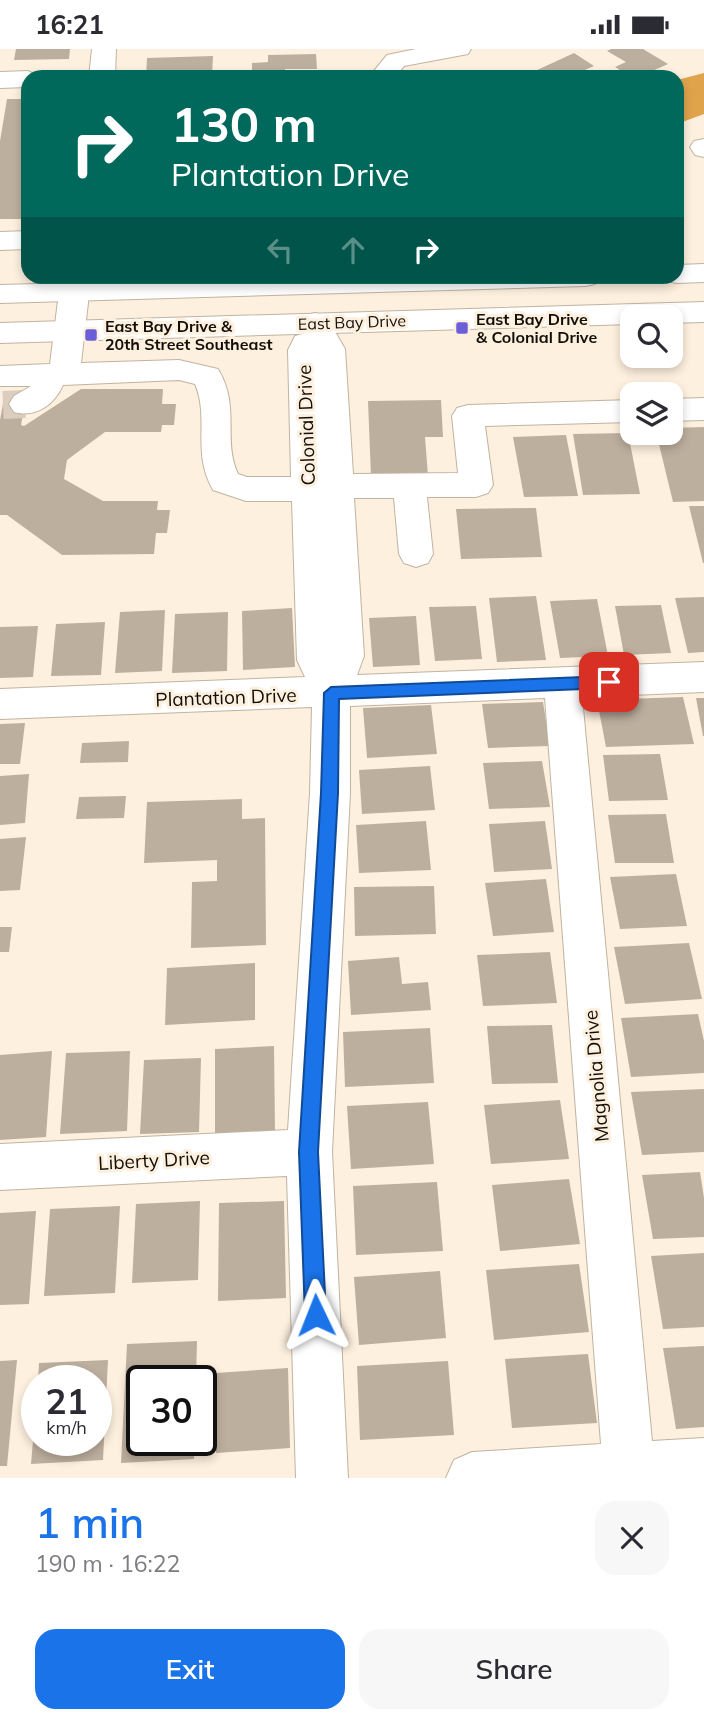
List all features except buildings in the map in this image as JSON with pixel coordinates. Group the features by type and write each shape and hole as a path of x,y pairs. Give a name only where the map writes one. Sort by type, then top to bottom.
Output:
{"street":[{"path":"102,70 104,49"},
{"path":"376,70 396,60 459,49"},
{"path":"0,80 21,79"},
{"path":"0,241 21,240"},
{"path":"684,274 704,273"},
{"path":"7,397 43,394 58,374 69,331 75,284"},
{"path":"0,294 75,284"},
{"path":"0,316 48,312 61,307 75,284"},
{"path":"69,331 99,312 116,307 284,303 324,293 321,284"},
{"path":"518,317 556,300 574,297 605,293 704,292"},
{"name":"East Bay Drive","path":"0,333 704,312"},
{"name":"Colonial Drive","path":"315,323 303,350 322,487 315,660 331,693 330,793 309,1152 322,1478"},
{"path":"58,374 179,370 207,376 217,393 216,467 225,482 246,489 476,485 468,416 620,411"},
{"path":"683,410 704,409"},
{"path":"409,485 416,554"},
{"name":"Plantation Drive","path":"0,704 704,677"},
{"name":"Magnolia Drive","path":"562,684 629,1468"},
{"name":"Liberty Drive","path":"0,1167 309,1152"},
{"path":"472,1478 704,1464"}],"shaded area":[{"path":"704,73 704,114 684,121 684,78"}],"tunnel":[{"path":"3,405 25,404"}],"place":[{"name":"East Bay Drive & Colonial Drive","path":"462,328"},
{"name":"East Bay Drive & 20th Street Southeast","path":"91,335"}],"route":[{"path":"316,1315 309,1152 330,793 331,693 609,682"}]}
